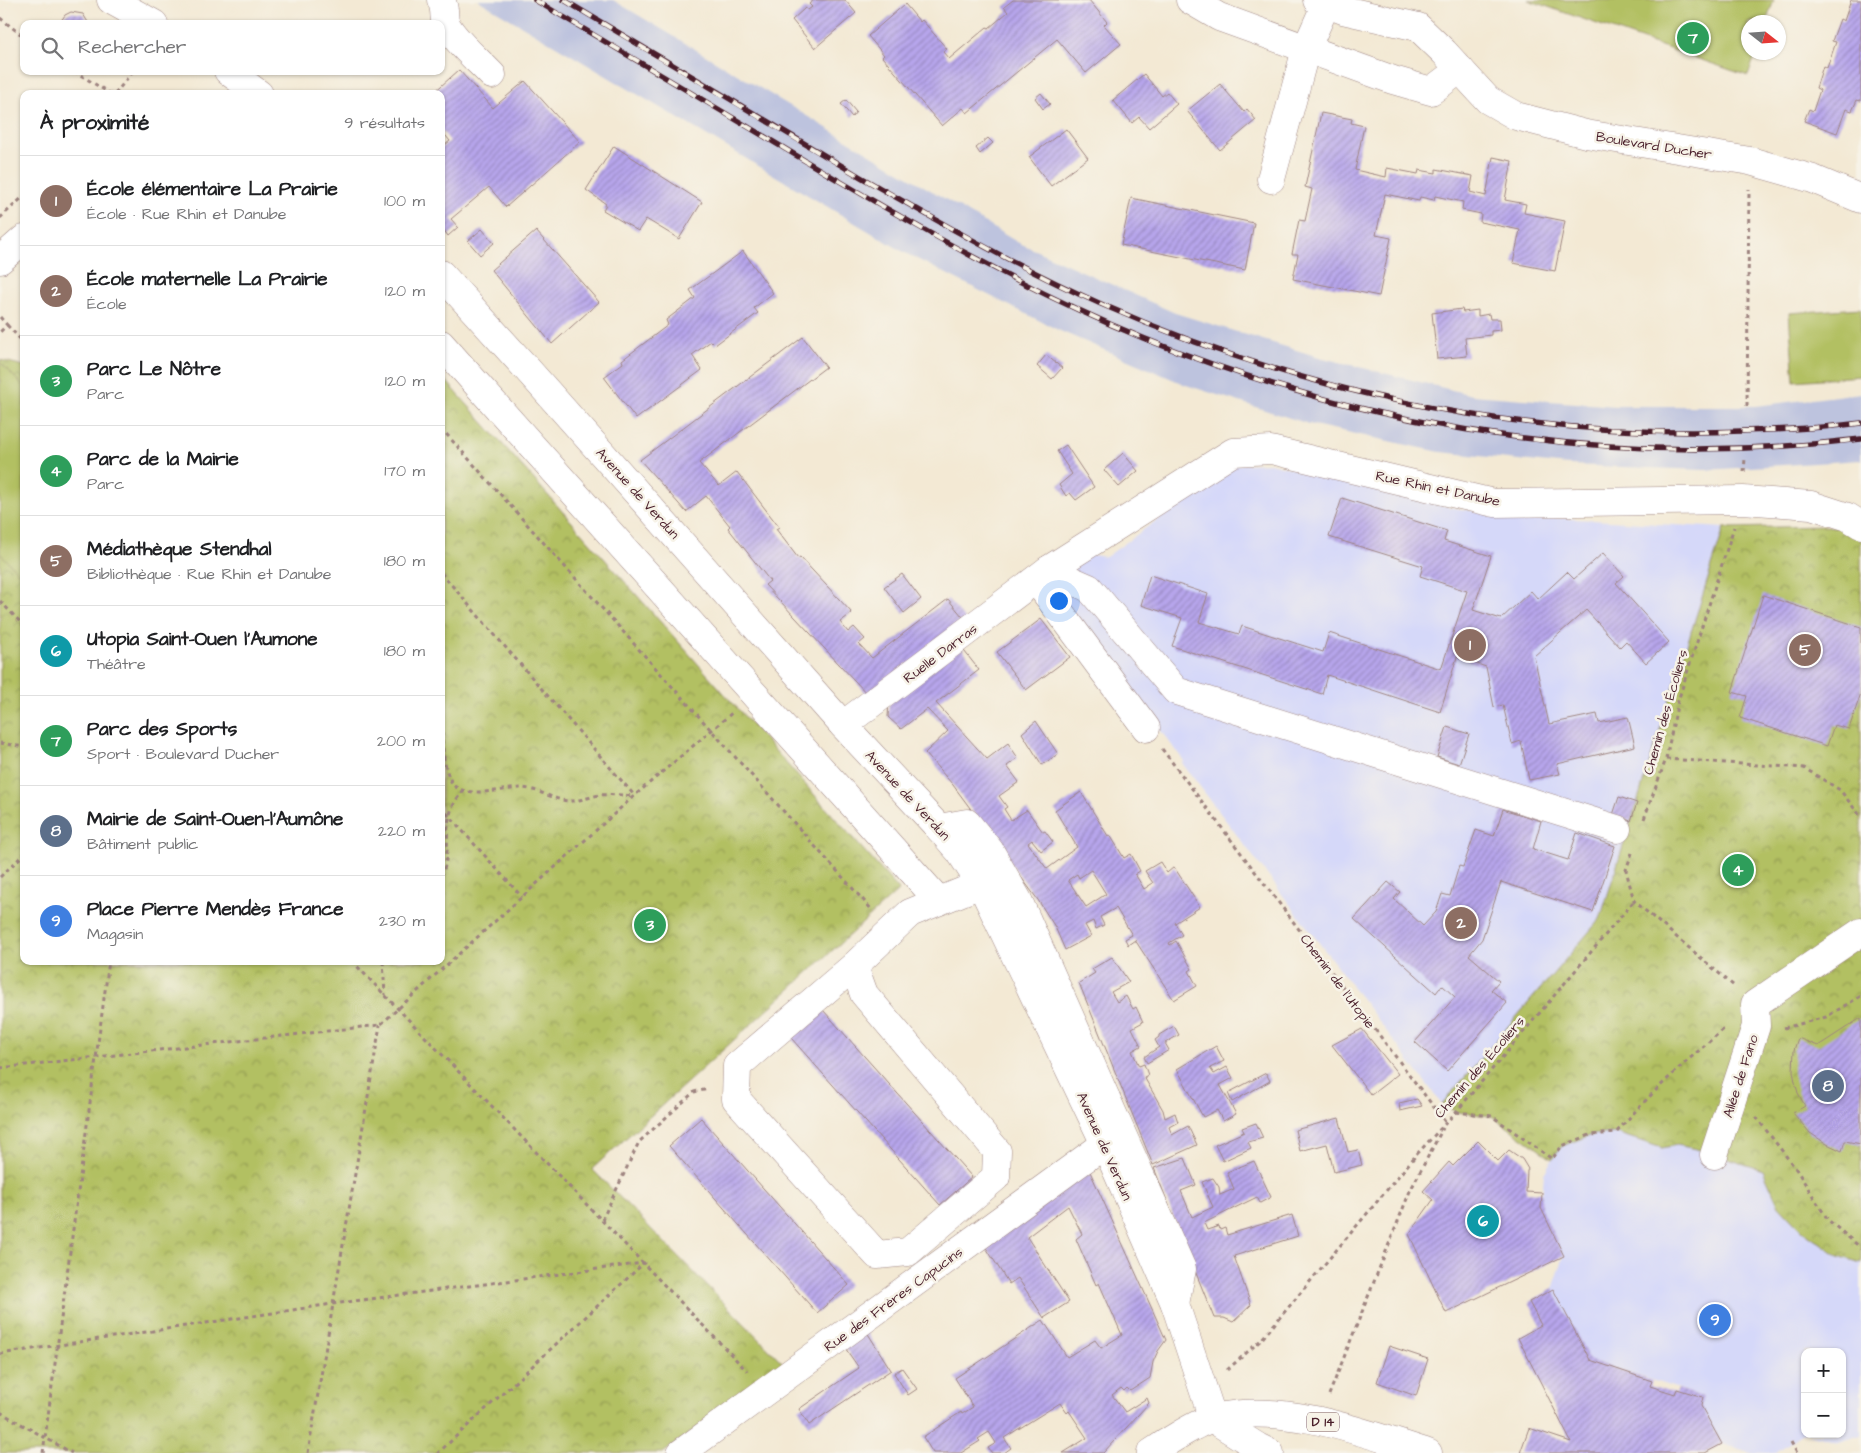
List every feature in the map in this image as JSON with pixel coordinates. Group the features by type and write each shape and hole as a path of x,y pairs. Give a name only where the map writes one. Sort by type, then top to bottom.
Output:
{"street":[{"path":"111,0 147,20"},
{"path":"441,0 446,8 445,23 452,34 492,74"},
{"path":"1190,0 1219,17 1306,50 1393,80 1431,90 1460,69"},
{"path":"1271,179 1306,50 1322,2"},
{"name":"Boulevard Ducher","path":"1322,2 1343,10 1418,27 1488,100 1516,116 1586,134 1750,161 1813,179 1861,199"},
{"path":"233,75 254,90"},
{"path":"0,260 20,242"},
{"name":"Avenue de Verdun","path":"445,278 528,369 843,725 960,852 981,884 1105,1144 1175,1304 1213,1418"},
{"path":"445,348 939,901"},
{"name":"Rue Rhin et Danube","path":"1042,575 1233,452 1271,450 1494,503 1743,500 1811,505 1848,517 1861,525"},
{"path":"1042,575 1146,728"},
{"path":"1042,575 1089,588 1176,691 1630,826"},
{"name":"Ruelle Darras","path":"843,725 1042,575"},
{"path":"939,828 967,823 990,851 1018,900 1182,1269 1175,1304"},
{"path":"854,966 864,994 997,1151 996,1177 908,1252 877,1255 736,1099 737,1066 854,966 910,913 981,884"},
{"path":"1755,1004 1861,932"},
{"name":"Allée de Fano","path":"1714,1155 1756,1026 1755,1004"},
{"name":"Rue des Frères Capucins","path":"681,1453 1105,1144"},
{"name":"D 14","path":"1150,1453 1213,1418 1267,1415 1322,1422 1383,1438 1428,1453"},
{"path":"1190,1453 1213,1418 1270,1453"}],"path":[{"path":"0,18 20,34"},
{"path":"80,75 105,90"},
{"path":"118,90 130,75"},
{"path":"1747,406 1750,161"},
{"path":"0,218 20,200"},
{"path":"0,317 20,339"},
{"path":"0,332 7,326"},
{"path":"445,432 891,930"},
{"name":"Chemin des Écoliers","path":"1630,826 1666,759 1678,701 1743,500"},
{"path":"445,578 634,796"},
{"path":"0,601 20,622"},
{"path":"0,1068 380,1025 634,796 712,729 756,695"},
{"name":"Chemin de l'Utopie","path":"1146,728 1446,1123"},
{"path":"0,743 20,746"},
{"path":"1666,759 1804,768 1840,790 1861,817"},
{"path":"445,767 453,785 463,791 483,792 522,788 542,792 562,800 572,801 601,795 634,796"},
{"path":"445,863 446,828 457,798 463,791"},
{"path":"445,812 522,896"},
{"path":"1456,1112 1492,1116 1552,1159 1562,1146 1590,1135 1616,1133 1642,1102 1675,1070 1755,1004 1634,901 1626,870 1632,851"},
{"path":"0,877 20,858"},
{"name":"Chemin des Écoliers","path":"1204,1390 1260,1340 1634,901"},
{"path":"43,1453 108,965"},
{"path":"356,965 767,1391"},
{"path":"383,965 385,995"},
{"path":"1777,1032 1791,1025 1826,1017 1861,996"},
{"path":"308,1453 380,1025"},
{"path":"602,1220 638,1142 694,1092 736,1084"},
{"path":"1755,1116 1796,1169 1828,1220 1861,1248"},
{"path":"1322,1422 1327,1400 1410,1192 1446,1123"},
{"path":"0,1354 332,1304 644,1263"},
{"path":"438,1453 644,1263"},
{"path":"0,1412 72,1453"},
{"path":"1790,1442 1797,1453"}],"shaded area":[{"path":"478,0 613,0 1017,242 1175,313 1319,357 1472,395 1616,406 1756,406 1861,393 1861,460 1705,470 1568,465 1440,452 1309,424 1186,385 1058,330 909,255"},
{"path":"1270,463 1454,508 1494,514 1724,528 1600,919 1442,1104 1061,601 1070,571 1086,554 1106,557 1230,467 1242,464"},
{"path":"1616,1133 1662,1148 1677,1145 1763,1170 1779,1206 1802,1230 1839,1256 1861,1263 1861,1435 1838,1442 1822,1438 1846,1438 1846,1348 1801,1348 1801,1434 1775,1453 1753,1453 1722,1444 1701,1406 1703,1397 1590,1360 1553,1289 1564,1256 1541,1208 1544,1174 1552,1159 1562,1146 1590,1135"}],"green space":[{"path":"1528,0 1774,0 1769,15 1741,15 1741,60 1754,60 1748,76"},
{"path":"1861,308 1861,376 1794,381 1789,313"},
{"path":"0,360 20,365 20,965 445,965 445,379 899,890 592,1169 784,1364 663,1453 0,1453"},
{"path":"0,364 20,383 20,575 0,553"},
{"path":"1828,526 1842,528 1861,538 1861,1263 1839,1256 1802,1230 1779,1206 1763,1170 1696,1149 1677,1145 1662,1148 1616,1133 1590,1135 1562,1146 1552,1159 1492,1116 1456,1112 1442,1104 1600,919 1724,528"}],"building":[{"path":"814,0 845,0 856,13 815,48 792,20 805,8 808,10 812,7 809,4"},
{"path":"1013,0 1089,0 1107,22 1104,25 1121,44 1086,73 1057,39 967,113 963,108 942,126 882,57 884,55 868,36 905,4 920,22 922,20 947,49 943,52 949,59 1008,12 1004,7"},
{"path":"1851,0 1861,0 1861,101 1857,100 1852,111 1846,109 1837,133 1804,121 1809,109 1813,111 1820,90 1816,88 1823,66 1827,68 1836,42 1832,41 1840,19 1844,21"},
{"path":"71,12 83,14 87,20 62,20 65,15"},
{"path":"459,70 493,108 525,81 580,142 506,207 489,187 451,219 458,227 448,236 445,232 445,145 450,141 445,135 445,90 436,90"},
{"path":"1144,74 1162,96 1167,92 1177,104 1149,128 1139,117 1132,123 1113,100"},
{"path":"1220,84 1244,112 1247,109 1256,120 1220,150 1187,111"},
{"path":"1041,93 1050,104 1043,109 1035,98"},
{"path":"846,100 856,112 852,117 841,104"},
{"path":"1321,113 1352,119 1351,123 1364,126 1355,170 1386,177 1387,168 1418,174 1419,170 1436,173 1436,169 1473,176 1470,192 1486,196 1493,157 1512,161 1505,200 1526,204 1524,213 1565,221 1555,271 1513,263 1520,230 1480,222 1481,214 1462,210 1463,202 1435,196 1434,200 1420,197 1419,201 1385,194 1376,235 1391,238 1379,296 1293,279 1298,254 1292,254 1299,220 1305,221 1312,189 1305,187"},
{"path":"1066,129 1088,158 1051,186 1029,157"},
{"path":"988,138 993,143 980,154 976,148"},
{"path":"614,146 702,202 679,239 646,219 638,231 603,210 606,204 586,190"},
{"path":"1131,198 1254,223 1245,270 1121,245"},
{"path":"482,229 494,243 480,255 468,241"},
{"path":"536,231 599,302 552,344 491,270"},
{"path":"743,251 773,293 754,308 758,313 715,345 711,341 692,355 702,370 636,419 604,377 623,363 622,360 668,325 666,320 695,298 690,290"},
{"path":"1462,309 1463,312 1478,310 1478,316 1489,314 1490,319 1500,319 1501,330 1491,331 1491,335 1465,338 1467,356 1437,359 1432,313"},
{"path":"803,337 826,367 699,463 719,486 737,472 779,527 776,529 798,558 800,557 852,613 840,622 848,632 854,627 865,639 859,644 872,658 948,599 967,622 869,696 765,585 770,581 728,528 730,526 706,496 686,512 640,460"},
{"path":"1046,355 1062,368 1052,379 1037,366"},
{"path":"1066,445 1094,487 1076,500 1070,493 1066,496 1059,485 1072,474 1057,451"},
{"path":"1123,453 1138,471 1119,487 1104,470"},
{"path":"1342,498 1447,531 1444,541 1491,556 1473,610 1501,619 1531,591 1538,599 1567,572 1574,579 1603,553 1624,576 1616,583 1669,642 1646,663 1626,641 1620,647 1586,610 1534,656 1549,724 1597,714 1599,723 1628,717 1635,746 1557,764 1560,774 1529,780 1521,741 1512,744 1503,705 1494,707 1486,667 1457,657 1440,712 1327,675 1322,694 1172,646 1182,618 1141,605 1150,575 1208,594 1199,622 1239,634 1242,626 1323,652 1329,633 1441,669 1467,591 1420,576 1423,566 1329,537"},
{"path":"902,574 921,599 904,613 884,587"},
{"path":"1763,595 1861,627 1861,693 1849,729 1834,725 1827,746 1740,718 1747,696 1732,692"},
{"path":"1041,619 1070,657 1026,690 997,652"},
{"path":"961,647 979,670 936,703 987,759 1008,743 1018,758 1007,766 1019,782 999,796 1007,807 1004,809 1011,820 1027,810 1043,832 1045,831 1053,842 1041,851 1032,840 1028,843 1047,869 1077,847 1055,810 1081,792 1124,858 1131,854 1140,871 1135,874 1144,889 1153,883 1145,871 1160,862 1167,873 1174,867 1200,907 1175,923 1182,935 1169,943 1170,945 1176,941 1192,969 1189,971 1197,986 1174,1000 1135,940 1128,945 1125,939 1132,935 1116,908 1100,917 1104,925 1096,929 1093,921 1085,925 1091,936 1065,950 1055,927 1038,900 953,785 925,753 948,731 927,709 901,729 888,717 889,700","holes":["1091,870 1106,894 1086,907 1068,880 1077,874 1079,878"]},
{"path":"1036,721 1058,754 1042,765 1022,733"},
{"path":"1447,727 1469,734 1459,764 1437,757"},
{"path":"1619,797 1637,803 1631,821 1613,815"},
{"path":"1503,809 1541,821 1533,849 1568,860 1577,833 1615,846 1593,912 1501,882 1482,939 1469,955 1499,981 1491,990 1507,1003 1447,1071 1415,1042 1455,997 1442,985 1436,993 1354,919 1388,882 1400,892 1394,899 1423,926 1436,912 1442,894 1450,896 1459,866 1463,867 1476,830 1494,836"},
{"path":"1112,957 1129,982 1111,992 1117,1002 1126,996 1133,1009 1136,1007 1143,1022 1132,1028 1141,1046 1132,1051 1139,1066 1144,1064 1148,1075 1144,1077 1163,1110 1165,1118 1175,1113 1178,1122 1169,1127 1172,1135 1188,1126 1197,1145 1153,1165 1079,983 1095,973 1092,969"},
{"path":"823,1010 972,1177 940,1205 791,1038"},
{"path":"1861,1018 1861,1144 1845,1141 1842,1151 1810,1133 1793,1113 1805,1106 1795,1082 1793,1071 1794,1050 1798,1038 1818,1046"},
{"path":"1174,1026 1179,1035 1165,1043 1169,1050 1147,1063 1144,1057 1159,1047 1155,1040 1159,1035"},
{"path":"1362,1029 1398,1074 1371,1095 1332,1045"},
{"path":"1216,1046 1224,1061 1210,1068 1214,1074 1227,1067 1233,1078 1220,1085 1236,1114 1223,1121 1217,1110 1203,1117 1177,1069"},
{"path":"1266,1073 1270,1081 1232,1102 1228,1093"},
{"path":"1417,1099 1422,1106 1400,1111 1399,1103"},
{"path":"701,1118 849,1285 817,1313 669,1146"},
{"path":"1339,1118 1348,1152 1358,1150 1362,1165 1334,1172 1327,1144 1300,1151 1295,1130"},
{"path":"1256,1123 1263,1138 1248,1142 1251,1148 1223,1161 1215,1145 1244,1132 1242,1128"},
{"path":"1478,1141 1498,1161 1509,1150 1522,1159 1528,1169 1526,1192 1542,1193 1541,1208 1564,1256 1446,1313 1409,1234 1433,1200 1423,1191 1449,1162 1453,1166"},
{"path":"1185,1158 1196,1185 1181,1191 1192,1217 1213,1207 1202,1182 1213,1178 1219,1187 1220,1195 1234,1189 1227,1172 1254,1161 1271,1197 1260,1203 1257,1197 1204,1223 1207,1230 1219,1226 1220,1230 1225,1228 1227,1235 1292,1215 1298,1236 1234,1256 1251,1305 1233,1322 1224,1318 1214,1318 1154,1168"},
{"path":"1087,1165 1166,1340 1153,1362 1150,1378 1130,1391 1127,1388 1124,1391 1121,1388 1112,1395 1125,1412 1147,1398 1149,1403 1103,1453 1063,1453 1087,1438 1069,1411 1067,1413 1060,1403 1004,1438 1011,1448 1004,1453 992,1453 988,1448 996,1443 989,1432 978,1439 980,1441 961,1453 933,1453 923,1437 961,1412 962,1414 973,1407 955,1378 1043,1320 1067,1357 1095,1340 1101,1348 1122,1335 1099,1283 1096,1285 1076,1239 1082,1234 1068,1206 1027,1237 1069,1302 1044,1318 1018,1278 1009,1284 985,1246"},
{"path":"1553,1289 1590,1360 1652,1381 1650,1386 1675,1394 1677,1389 1703,1397 1701,1406 1722,1444 1705,1453 1520,1453 1529,1428 1571,1442 1518,1338 1541,1325 1529,1302"},
{"path":"865,1329 891,1370 809,1425 799,1409 859,1368 843,1345"},
{"path":"1389,1346 1428,1359 1416,1396 1377,1382"},
{"path":"902,1368 917,1389 908,1395 894,1373"}],"railway":[{"path":"535,0 858,192 978,260 1101,320 1229,370 1317,397 1406,418 1496,434 1586,444 1678,449 1769,447 1861,439"},
{"path":"564,0 859,176 1008,259 1101,304 1178,336 1256,363 1335,386 1414,404 1495,418 1576,427 1659,432 1742,431 1861,423"}],"place":[{"name":"Parc des Sports","path":"1693,38"},
{"name":"École élémentaire La Prairie","path":"1470,645"},
{"name":"Médiathèque Stendhal","path":"1805,650"},
{"name":"Parc de la Mairie","path":"1738,870"},
{"name":"École maternelle La Prairie","path":"1461,923"},
{"name":"Parc Le Nôtre","path":"650,925"},
{"name":"Mairie de Saint-Ouen-l'Aumône","path":"1828,1086"},
{"name":"Utopia Saint-Ouen l'Aumone","path":"1483,1221"},
{"name":"Place Pierre Mendès France","path":"1715,1320"}]}
